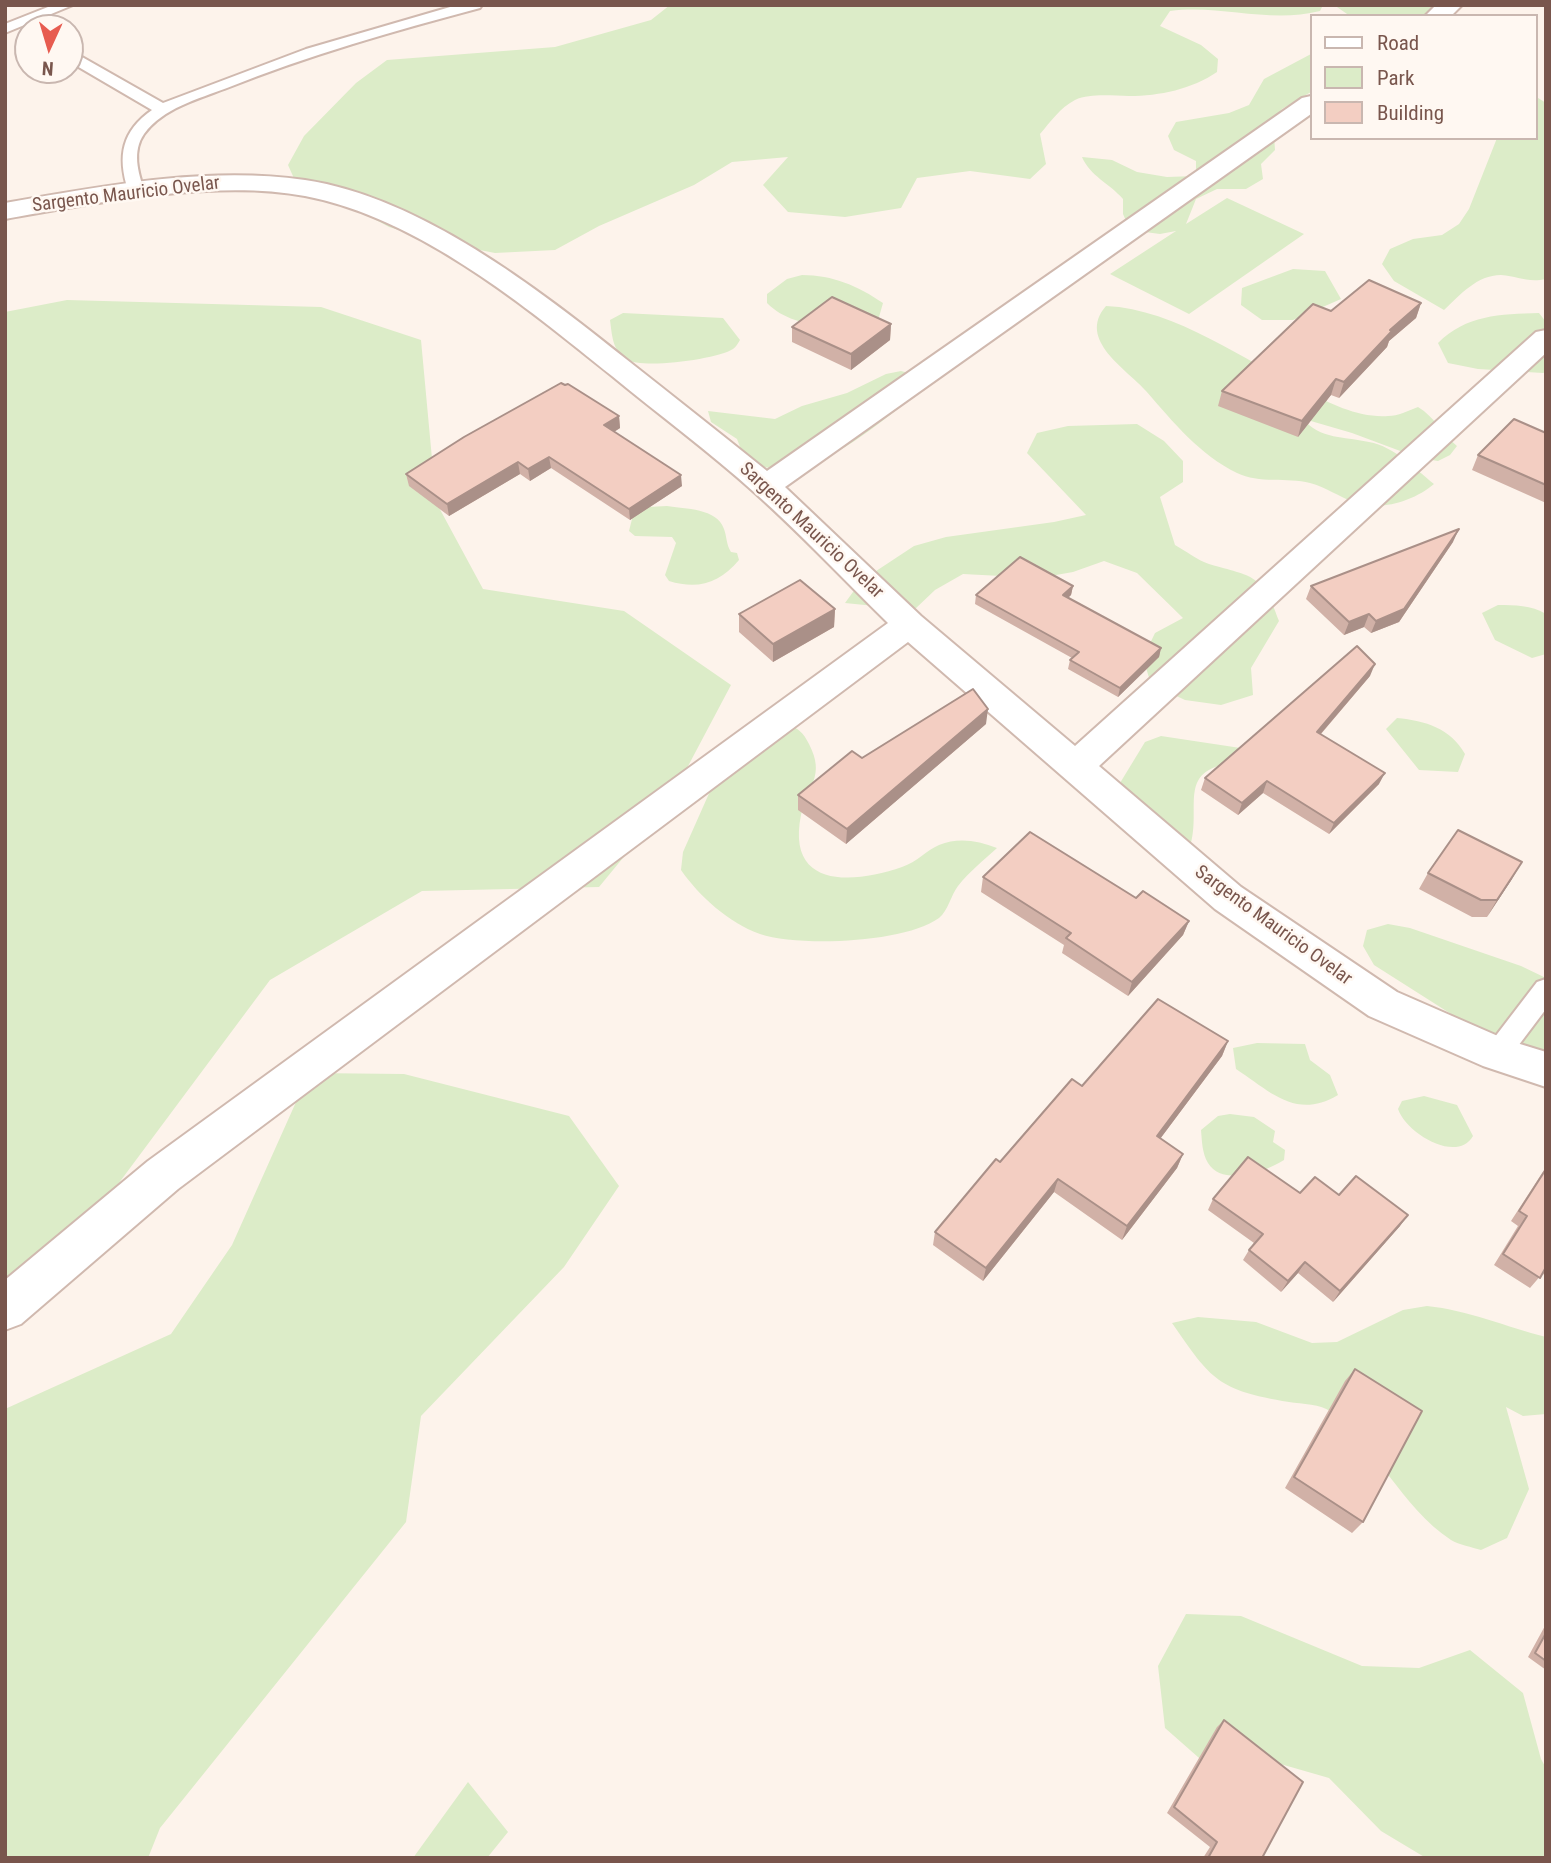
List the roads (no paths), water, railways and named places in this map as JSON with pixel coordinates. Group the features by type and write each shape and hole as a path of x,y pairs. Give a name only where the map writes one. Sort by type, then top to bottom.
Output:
{"street":[{"path":"766,486 1310,104"},
{"name":"Sargento Mauricio Ovelar","path":"5,211 136,190 231,182 306,188 369,206 435,237 532,298 766,486 909,624 1228,898 1383,1004 1497,1054 1546,1070"},
{"path":"1075,767 1545,340"},
{"path":"5,1309 163,1175 909,624"}],"lane":[{"path":"47,14 66,5"},
{"path":"136,190 127,163 130,147 138,131 163,109 268,65 373,32 475,5"},
{"path":"84,65 163,109"},
{"path":"1497,1054 1546,989"}]}
